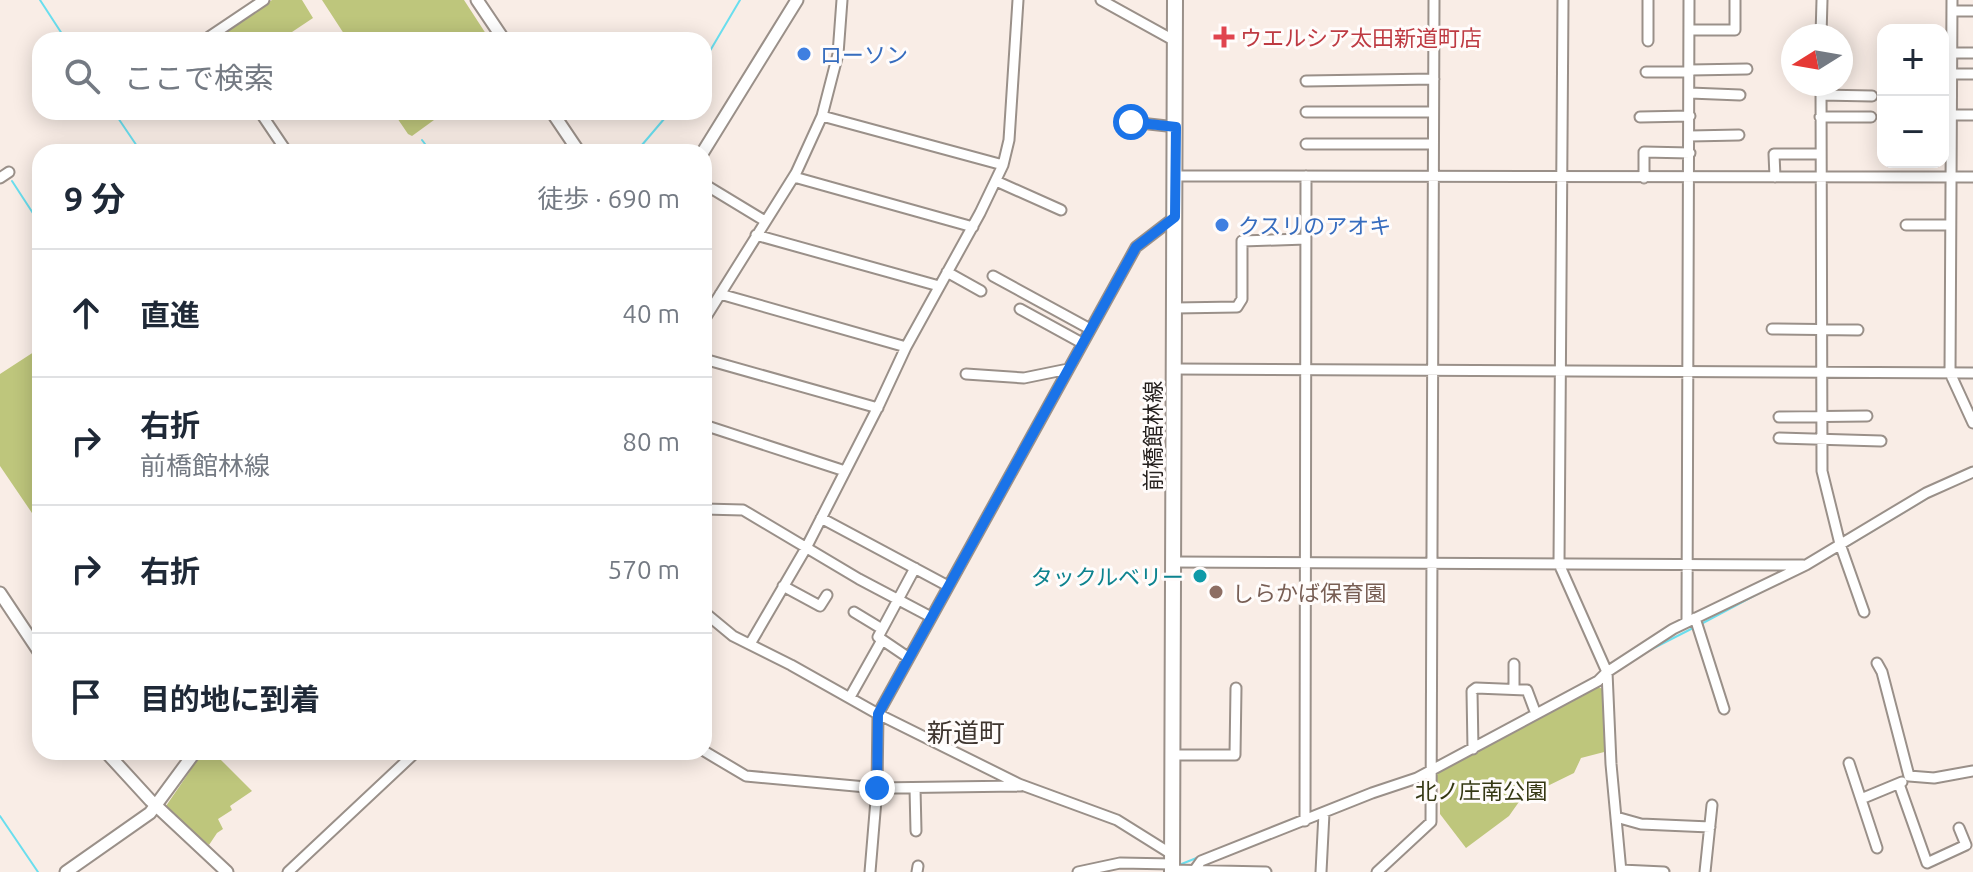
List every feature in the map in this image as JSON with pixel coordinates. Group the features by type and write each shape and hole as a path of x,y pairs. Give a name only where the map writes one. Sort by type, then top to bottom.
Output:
{"main road":[{"name":"前橋館林線","path":"1173,867 1175,0"}],"street":[{"path":"216,32 264,0"},
{"path":"477,0 499,32"},
{"path":"708,144 797,0"},
{"path":"712,307 794,177 822,116 838,54 842,0"},
{"path":"750,644 806,548 906,347 973,227 1003,165 1009,140 1018,0"},
{"path":"1101,0 1175,41"},
{"path":"1377,872 1431,822 1434,0"},
{"path":"1563,0 1559,564 1607,672 1621,871 1664,872"},
{"path":"1648,0 1648,41"},
{"path":"1689,0 1688,565 1691,620 1724,709"},
{"path":"1690,30 1735,30 1735,0"},
{"path":"1821,24 1822,0"},
{"path":"1952,0 1950,373 1973,423"},
{"path":"1952,11 1973,11"},
{"path":"1952,53 1973,53"},
{"path":"1646,72 1747,69"},
{"path":"1952,74 1973,74"},
{"path":"1306,81 1434,79"},
{"path":"1690,93 1740,95"},
{"path":"1821,96 1822,471 1840,544 1864,612"},
{"path":"1853,96 1872,96"},
{"path":"1306,112 1433,112"},
{"path":"1952,115 1973,115"},
{"path":"822,116 1003,165"},
{"path":"1640,117 1690,116"},
{"path":"1820,117 1871,117"},
{"path":"265,120 282,144"},
{"path":"557,120 574,144"},
{"path":"1131,122 1176,127"},
{"path":"1690,136 1739,135"},
{"path":"1306,144 1433,144"},
{"path":"1644,178 1644,152 1690,153"},
{"path":"1775,177 1774,154 1821,154"},
{"path":"1175,176 1973,177"},
{"path":"1305,821 1306,176"},
{"path":"794,177 973,227"},
{"path":"996,181 1061,210"},
{"path":"712,189 765,221"},
{"path":"870,872 877,788 878,714 1136,247 1175,217"},
{"path":"1906,225 1950,225"},
{"path":"756,235 939,286"},
{"path":"1175,308 1237,307 1242,299 1242,241 1306,239"},
{"path":"947,272 981,291"},
{"path":"993,276 1090,329"},
{"path":"720,294 906,347"},
{"path":"1020,309 1082,343"},
{"path":"1772,329 1858,330"},
{"path":"712,361 878,408"},
{"path":"966,374 1024,378 1068,369"},
{"path":"1175,369 1973,373"},
{"path":"1779,417 1867,416"},
{"path":"712,428 845,471"},
{"path":"1779,438 1881,441"},
{"path":"1196,868 1201,861 1417,778 1598,681 1607,672 1691,620 1806,565 1926,493 1973,472"},
{"path":"712,509 743,510 931,617"},
{"path":"821,518 948,586"},
{"path":"1174,562 1806,565"},
{"path":"909,658 878,637 915,568"},
{"path":"783,586 820,606 827,595"},
{"path":"0,593 32,641"},
{"path":"854,612 882,629"},
{"path":"712,619 733,636 878,714 1024,786 1117,820 1173,867"},
{"path":"850,697 882,640"},
{"path":"1877,663 1909,776"},
{"path":"1514,664 1514,688"},
{"path":"1174,755 1235,755 1236,688"},
{"path":"1473,749 1472,691 1476,688 1527,690 1536,714"},
{"path":"712,756 746,776 877,788 1024,786"},
{"path":"111,760 155,806 227,872"},
{"path":"66,872 141,820 189,760"},
{"path":"294,870 408,760"},
{"path":"1849,763 1877,848"},
{"path":"1861,799 1899,784 1909,776 1934,778 1973,771"},
{"path":"1899,784 1927,863 1969,844 1959,828"},
{"path":"915,788 916,831"},
{"path":"1705,872 1712,805"},
{"path":"1321,872 1324,813"},
{"path":"1616,817 1641,824 1710,827"},
{"path":"1078,872 1120,863 1266,872"}],"green space":[{"path":"272,0 302,0 313,18 292,32 225,32"},
{"path":"322,0 464,0 485,32 343,32"},
{"path":"398,120 434,120 412,136"},
{"path":"32,353 32,513 0,466 0,374"},
{"name":"北ノ庄南公園","path":"1596,686 1603,689 1608,751 1581,758 1574,773 1521,799 1509,816 1466,848 1440,814 1440,784 1434,780 1435,772"},
{"path":"198,760 221,760 252,791 230,806 232,810 218,819 223,829 209,845 181,823 166,806"}],"waterway":[{"path":"40,0 61,32"},
{"path":"712,47 740,0"},
{"path":"119,120 136,144"},
{"path":"643,144 663,120"},
{"path":"422,140 425,144"},
{"path":"12,181 32,212"},
{"path":"1846,547 1936,493"},
{"path":"1825,559 1840,551"},
{"path":"1701,624 1776,584"},
{"path":"1644,653 1695,627"},
{"path":"0,816 38,872"},
{"path":"1179,865 1199,857"}],"place":[{"name":"ウエルシア太田新道町店","path":"1224,37"},
{"name":"ローソン","path":"804,54"},
{"name":"クスリのアオキ","path":"1222,225"},
{"name":"タックルベリー","path":"1200,576"},
{"name":"しらかば保育園","path":"1216,592"}],"district":[{"name":"新道町","path":"966,732"}],"route":[{"path":"877,788 878,714 1136,247 1175,217 1176,127 1131,122"}]}
